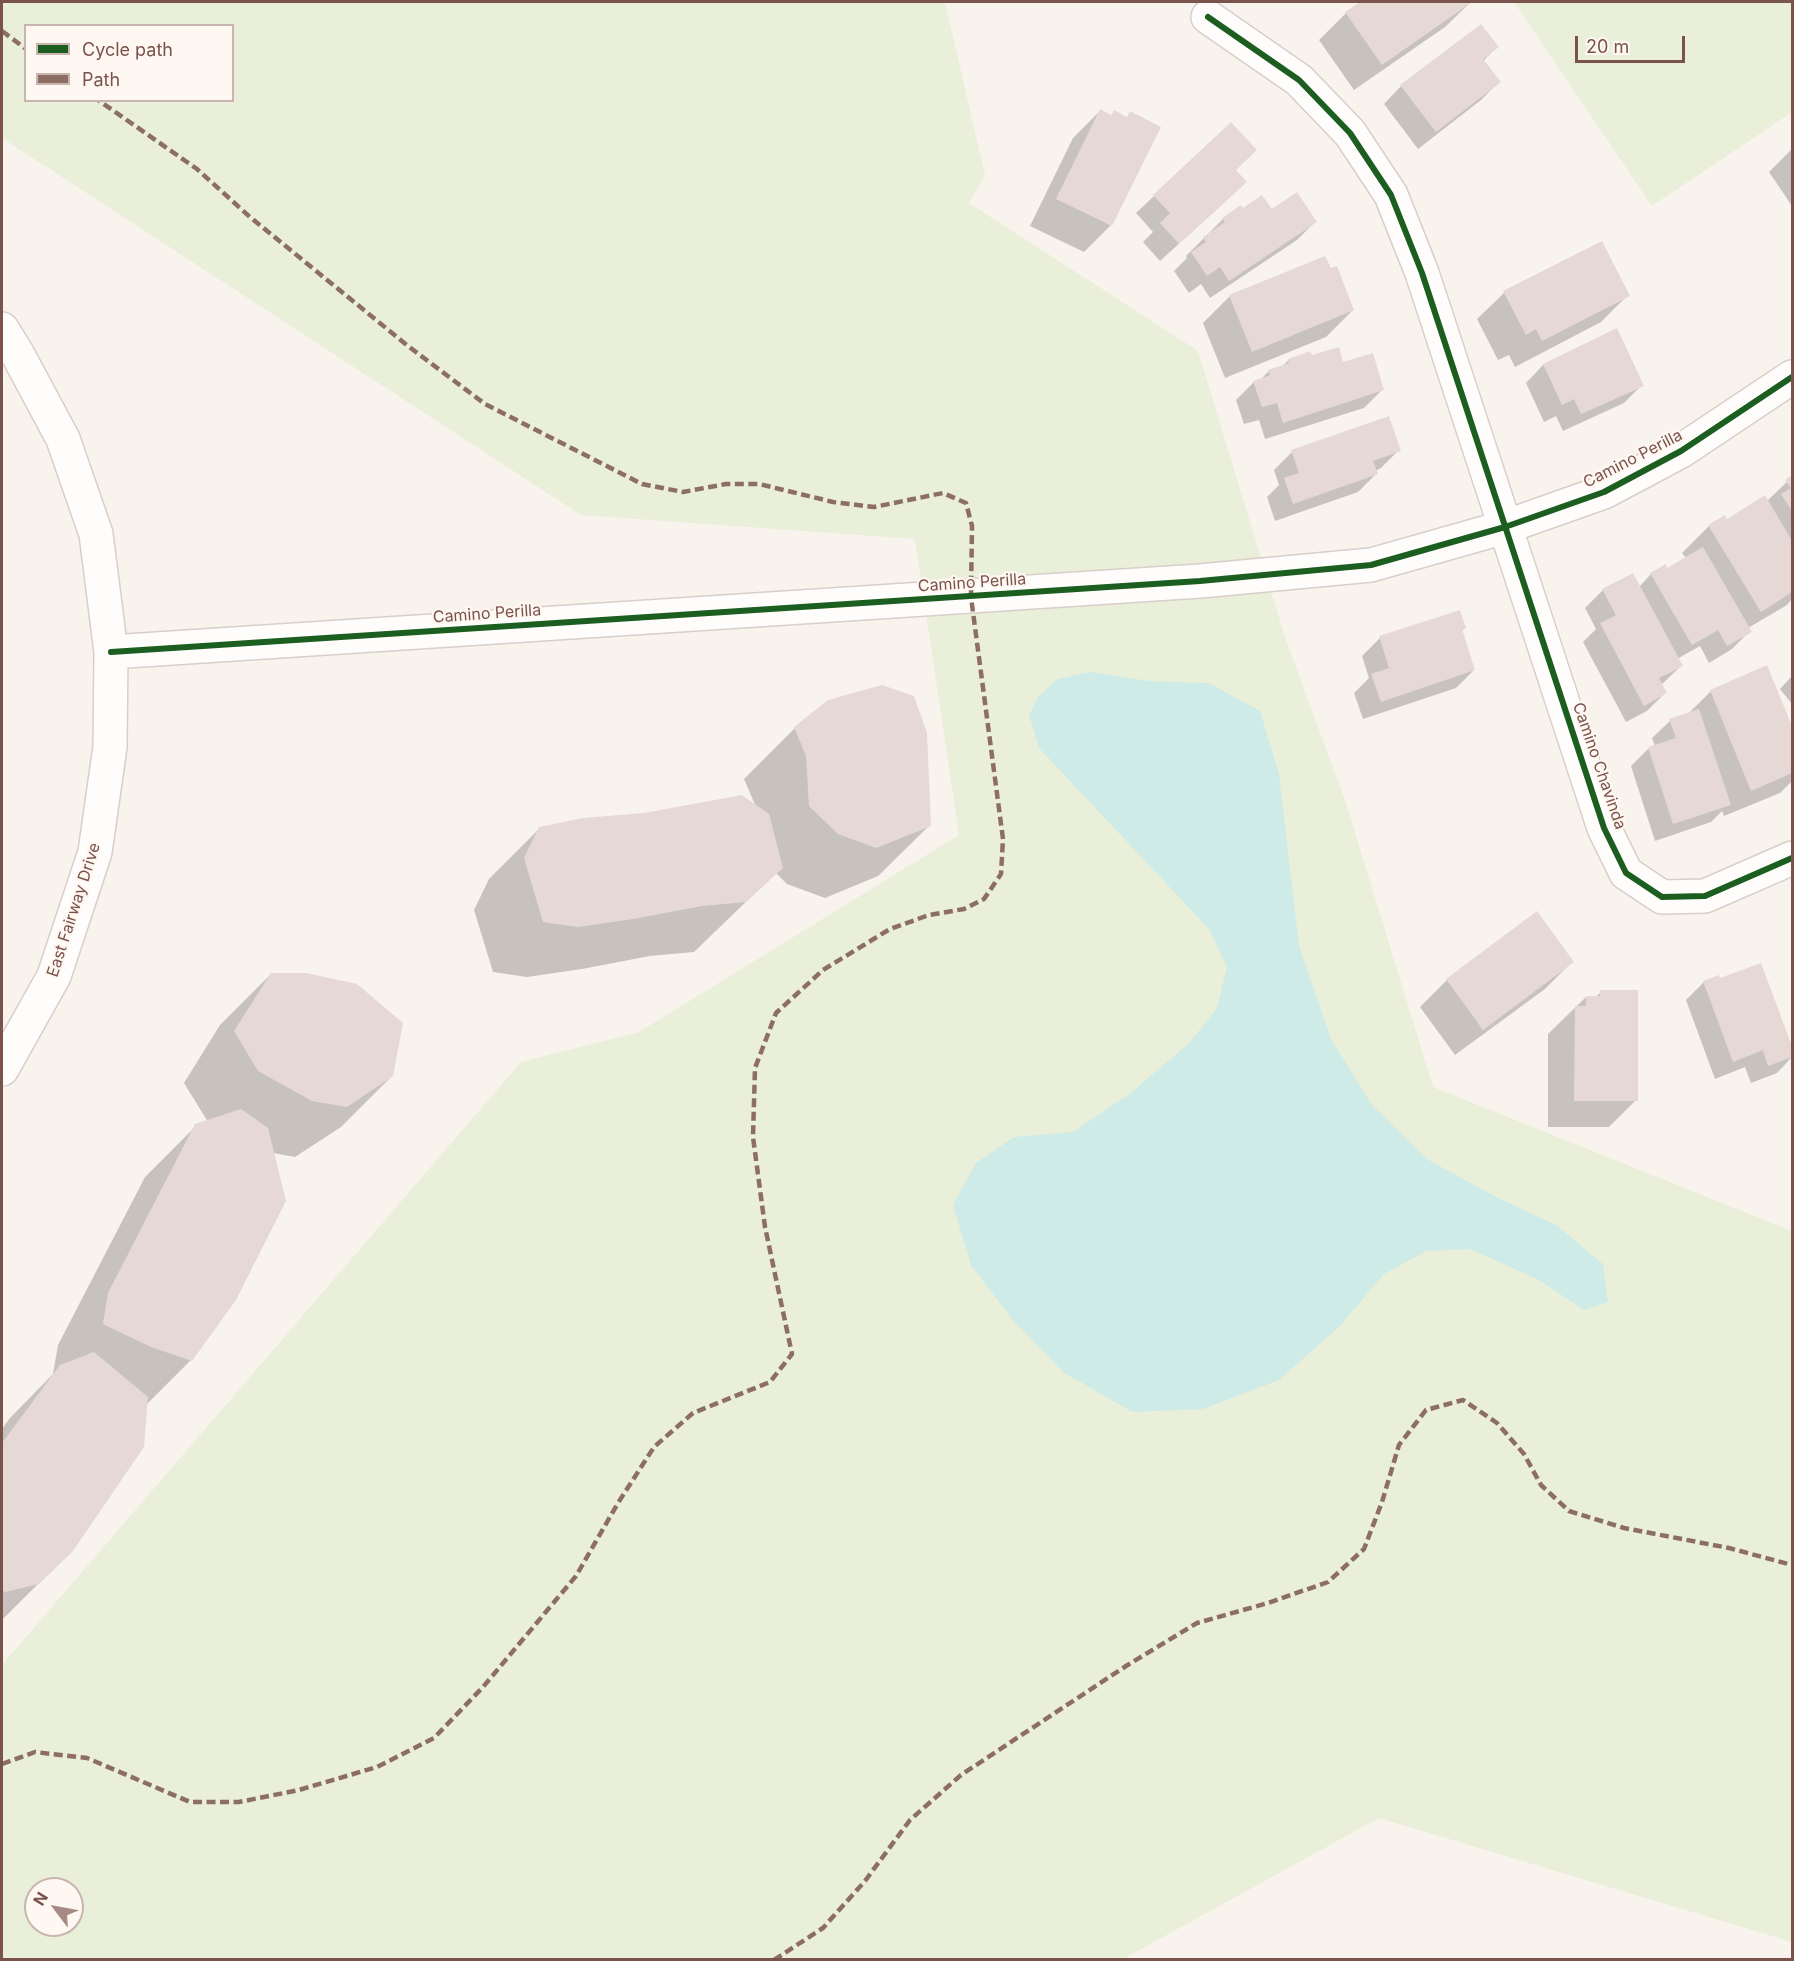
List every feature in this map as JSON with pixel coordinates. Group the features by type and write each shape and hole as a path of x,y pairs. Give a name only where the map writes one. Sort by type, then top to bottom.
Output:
{"street":[{"name":"Camino Chavinda","path":"1208,17 1299,80 1350,133 1391,195 1422,273 1604,828 1626,873 1662,897 1705,896 1792,858"},
{"name":"East Fairway Drive","path":"2,329 63,439 96,534 111,652 111,747 95,852 54,976 2,1069"},
{"name":"Camino Perilla","path":"111,652 1200,581 1371,566 1505,527 1604,492 1681,451 1792,377"}],"green space":[{"path":"2,2 945,2 985,175 969,203 1198,351 1286,640 1346,803 1433,1087 1792,1231 1792,1942 1379,1818 1123,1959 2,1960 2,1665 521,1062 639,1032 959,835 915,539 581,515 2,138"},
{"path":"1514,2 1792,2 1792,112 1652,206"}],"water":[{"path":"1091,672 1149,681 1209,683 1260,711 1279,774 1299,946 1331,1039 1372,1105 1427,1159 1498,1198 1556,1225 1603,1264 1608,1302 1584,1310 1539,1280 1470,1249 1427,1251 1384,1274 1339,1327 1279,1380 1203,1409 1132,1412 1063,1372 1011,1318 971,1265 953,1205 976,1163 1014,1137 1073,1132 1132,1092 1190,1042 1217,1008 1227,967 1209,929 1039,748 1029,715 1038,697 1057,679"}],"building":[{"path":"1360,2 1472,2 1382,65 1345,12"},
{"path":"1481,24 1499,47 1483,59 1501,82 1436,132 1400,85"},
{"path":"1100,109 1111,115 1114,110 1127,117 1130,111 1161,127 1112,226 1056,199"},
{"path":"1231,122 1257,150 1236,170 1247,182 1179,244 1160,223 1170,213 1153,195"},
{"path":"1297,192 1317,222 1229,281 1220,267 1207,276 1191,252 1206,242 1203,237 1225,222 1222,218 1262,195 1272,209"},
{"path":"1602,241 1630,296 1542,341 1536,329 1526,335 1503,291"},
{"path":"1325,256 1331,268 1337,266 1354,310 1252,352 1229,295"},
{"path":"1617,328 1644,386 1581,414 1574,399 1562,405 1543,364"},
{"path":"1339,347 1343,362 1373,353 1384,390 1283,423 1277,403 1262,407 1253,381 1270,375 1268,370 1289,363 1288,359 1310,351 1312,355"},
{"path":"1389,416 1401,451 1373,461 1378,474 1293,504 1284,478 1299,473 1291,450"},
{"path":"1792,475 1792,511 1781,494 1791,488 1785,480"},
{"path":"1765,495 1792,541 1792,592 1761,612 1708,525 1725,515 1727,519"},
{"path":"1703,547 1752,632 1727,646 1718,630 1692,645 1650,573 1666,564 1667,568"},
{"path":"1633,573 1683,666 1659,678 1667,693 1644,706 1600,623 1616,615 1602,589"},
{"path":"1460,610 1466,628 1462,629 1475,670 1381,702 1371,674 1389,668 1379,636"},
{"path":"1767,665 1792,726 1792,773 1751,791 1710,690"},
{"path":"882,685 914,696 927,733 931,826 876,848 838,834 809,806 806,756 794,727 828,700"},
{"path":"1699,709 1731,805 1673,824 1648,747 1676,738 1669,719"},
{"path":"742,795 769,814 783,868 746,902 702,906 578,927 543,922 524,858 539,827 583,818 644,813"},
{"path":"1537,911 1574,962 1483,1030 1446,979"},
{"path":"1761,963 1792,1046 1792,1057 1768,1066 1763,1050 1733,1062 1703,981 1719,975 1720,978"},
{"path":"271,973 306,973 357,984 403,1023 393,1076 347,1107 312,1101 258,1071 234,1031"},
{"path":"1600,990 1638,990 1638,1101 1574,1101 1575,1006 1586,1006 1586,996 1600,996"},
{"path":"241,1109 268,1128 286,1201 236,1300 192,1361 151,1347 103,1324 108,1293 195,1124"},
{"path":"94,1352 148,1397 144,1447 73,1551 39,1584 5,1592 2,1590 2,1443 60,1365"}],"marked path":[{"path":"2,31 24,48"},
{"path":"2,1764 35,1752 87,1758 190,1802 239,1802 299,1790 377,1767 434,1738 483,1687 576,1576 618,1503 654,1447 693,1413 770,1382 792,1354 765,1227 753,1137 755,1068 776,1013 823,970 890,929 929,915 964,909 984,899 1001,874 1003,839 971,597 972,526 966,503 943,493 874,507 833,502 759,484 726,484 683,492 642,484 485,404 408,346 250,217 197,169 101,102"},
{"path":"774,1960 823,1928 865,1881 910,1820 961,1775 1126,1666 1197,1623 1268,1603 1328,1582 1364,1549 1382,1502 1399,1445 1426,1410 1463,1400 1497,1423 1524,1454 1541,1485 1569,1511 1624,1528 1729,1548 1792,1565"}],"cycle path":[{"path":"1208,17 1299,80 1350,133 1391,195 1422,273 1604,828 1626,873 1662,897 1705,896 1792,858"},
{"path":"111,652 1200,581 1371,565 1505,527 1604,492 1681,451 1792,377"}]}
